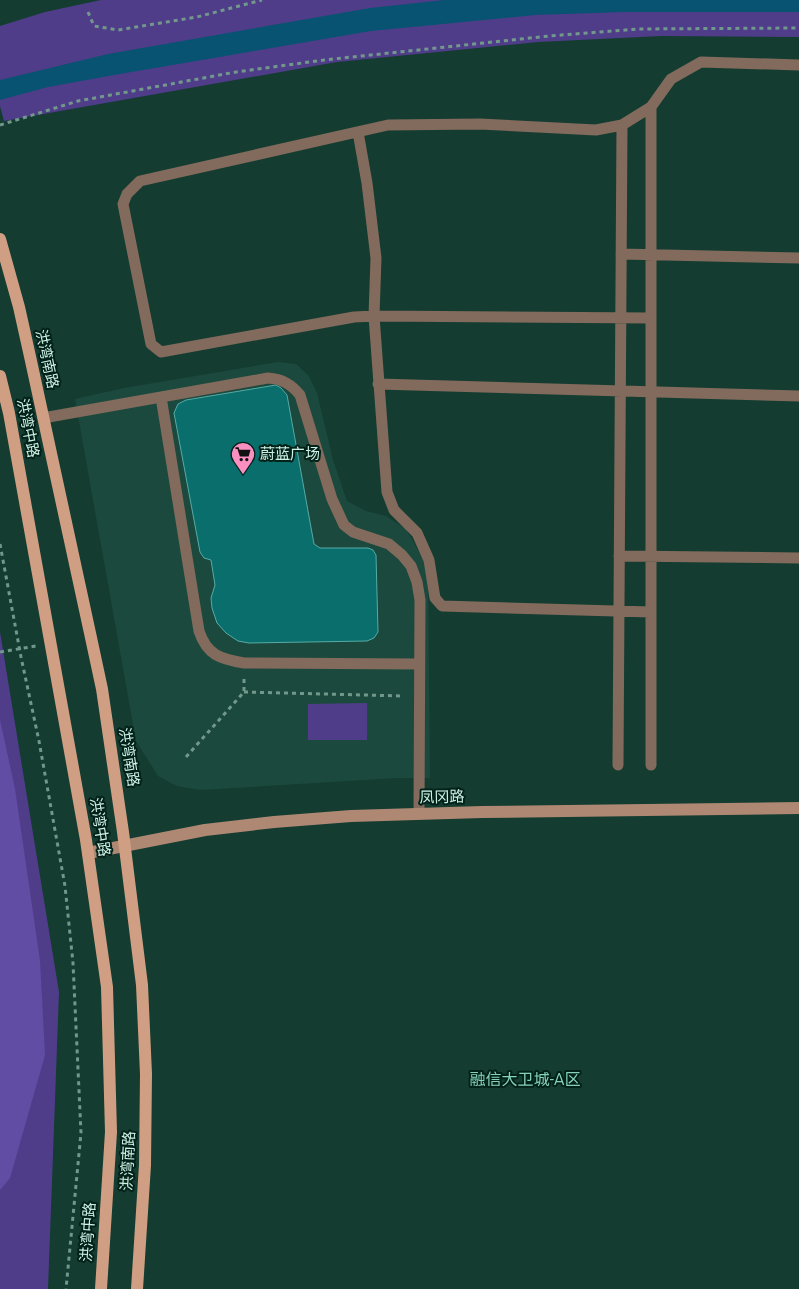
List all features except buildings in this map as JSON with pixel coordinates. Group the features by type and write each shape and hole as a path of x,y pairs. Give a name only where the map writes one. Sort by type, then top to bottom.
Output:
{"main road":[{"name":"洪湾南路","path":"0,239 19,307 102,689 125,846 142,985 146,1074 145,1165 137,1289"},
{"name":"洪湾中路","path":"0,376 9,413 88,854 106,986 111,1132 100,1289"},
{"name":"凤冈路","path":"88,854 205,830 274,822 419,813 799,808"}],"lane":[{"path":"651,318 354,317 161,352 151,344 123,204 127,194 140,181 388,126 480,124 596,130 622,126 651,107 671,79 701,62 799,65"},
{"path":"651,107 651,765"},
{"path":"618,765 622,126"},
{"path":"358,132 367,183 376,258 374,316 386,492 394,510 417,533 429,560 434,598 442,606 651,612"},
{"path":"621,254 799,258"},
{"path":"43,418 268,378 278,379 294,388 300,395 332,499 344,525 353,532 389,544 411,566 418,582 420,600 419,813"},
{"path":"378,384 799,396"},
{"path":"161,397 199,631 202,642 208,650 227,660 244,663 420,664"},
{"path":"619,556 799,558"}],"path":[{"path":"88,12 94,26 118,30 198,17 262,0"},
{"path":"0,125 78,100 236,72 324,60 549,36 638,29 799,28"},
{"path":"0,544 39,741 65,886 73,963 81,1133 66,1289"},
{"path":"0,652 20,650 51,643"},
{"path":"186,757 244,692 244,663"},
{"path":"244,692 420,696"}],"shaded area":[{"path":"101,0 799,0 799,37 661,36 538,42 337,62 4,121 0,106 0,26 45,12"},
{"path":"278,362 296,364 308,375 317,393 333,460 347,501 366,511 386,516 406,529 428,567 430,778 397,778 201,790 177,786 158,776 136,741 75,399 124,388"},
{"path":"0,632 59,992 48,1289 0,1289"},
{"path":"367,703 367,740 308,740 308,704"},
{"path":"0,720 15,789 40,961 45,1055 10,1178 0,1190"}],"water":[{"path":"444,0 799,0 799,12 624,12 535,15 371,31 48,87 0,100 0,80 108,54 370,8"}],"place":[{"name":"蔚蓝广场","path":"243,475"}],"district":[{"name":"融信大卫城-A区","path":"525,1079"}]}
